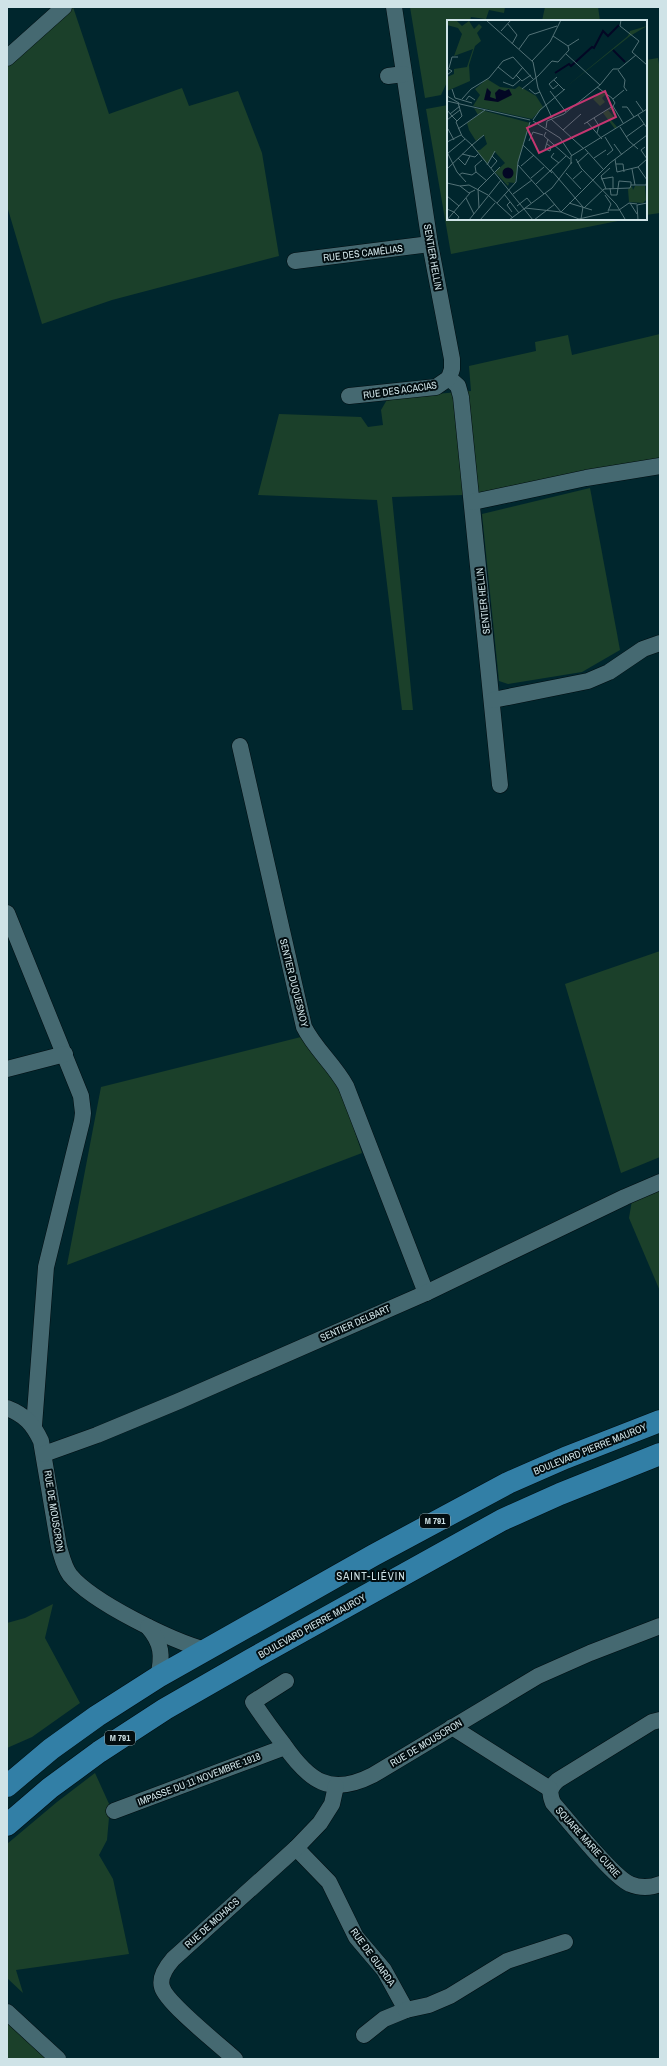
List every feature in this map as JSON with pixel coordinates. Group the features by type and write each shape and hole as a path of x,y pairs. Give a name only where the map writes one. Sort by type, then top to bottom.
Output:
{"main road":[{"name":"BOULEVARD PIERRE MAUROY","path":"7,1786 51,1749 97,1716 158,1677 388,1547 508,1484 565,1458 660,1420"},
{"name":"BOULEVARD PIERRE MAUROY","path":"7,1825 50,1788 99,1752 165,1708 495,1524 560,1494 660,1454"}],"street":[{"path":"7,58 64,7"},
{"name":"SENTIER HELLIN","path":"394,7 430,244 452,359 452,369 449,378 458,386 461,396 473,502 500,785"},
{"path":"388,76 404,74"},
{"name":"RUE DES CAMÉLIAS","path":"295,261 430,244"},
{"name":"RUE DES ACACIAS","path":"349,396 436,387 449,378"},
{"path":"473,502 586,478 660,466"},
{"path":"492,700 588,681 609,672 643,648 660,643"},
{"name":"SENTIER DUQUESNOY","path":"240,746 304,1027 311,1039 335,1067 346,1086 426,1292"},
{"path":"7,913 81,1096 83,1113 46,1267 34,1426"},
{"path":"7,1069 65,1054"},
{"name":"SENTIER DELBART","path":"44,1454 97,1435 179,1401 426,1292 625,1197 660,1182"},
{"path":"7,1408 20,1413 34,1426"},
{"name":"RUE DE MOUSCRON","path":"34,1426 44,1454 59,1547 62,1559 69,1574 95,1597 148,1627 192,1646 206,1650"},
{"name":"RUE DE MOUSCRON","path":"286,1681 253,1702 306,1774 320,1782 336,1786 349,1785 362,1780 551,1669 660,1626"},
{"name":"RUE DE MOUSCRON","path":"148,1627 157,1638 160,1651 161,1666 158,1677"},
{"path":"452,1727 550,1789 558,1780 652,1722 660,1720"},
{"name":"IMPASSE DU 11 NOVEMBRE 1918","path":"114,1811 285,1747"},
{"name":"RUE DE MOHACS","path":"231,2058 170,2000 162,1986 163,1973 172,1959 296,1848 328,1813 336,1786"},
{"name":"SQUARE MARIE CURIE","path":"550,1789 550,1796 553,1803 620,1878 638,1886 646,1887 660,1884"},
{"name":"RUE DE GUARDA","path":"296,1848 329,1882 356,1937 384,1970 406,2010"},
{"path":"364,2035 384,2019 406,2010 429,2004 450,1996 506,1961 565,1942"},
{"path":"7,2012 58,2059"}],"green space":[{"path":"71,7 73,7 109,114 182,88 189,106 238,91 262,153 279,256 112,300 42,324 7,206 7,63"},
{"path":"410,7 505,7 504,13 489,10 486,19 471,17 470,20 447,20 447,82 441,95 425,98"},
{"path":"545,7 598,7 600,20 542,20"},
{"path":"658,58 660,70 660,213 647,215 647,60"},
{"path":"447,105 447,220 623,220 451,254 426,109"},
{"path":"660,334 660,460 464,495 392,497 413,710 402,710 377,500 258,495 279,414 361,417 368,427 383,425 381,410 388,398 471,391 469,366 536,351 535,342 568,335 572,355"},
{"path":"590,488 620,650 582,672 508,684 499,681 482,514"},
{"path":"660,951 660,1157 621,1173 565,984"},
{"path":"301,1037 313,1049 332,1076 346,1106 362,1153 67,1265 101,1087"},
{"path":"660,1188 660,1291 629,1218 632,1200"},
{"path":"53,1604 45,1638 80,1703 32,1737 7,1748 7,1623 25,1618"},
{"path":"95,1773 110,1806 107,1840 99,1855 113,1879 129,1954 16,1970 23,1993 7,1978 7,1844 57,1802"},
{"path":"7,2023 46,2059 7,2059"}],"district":[{"name":"SAINT-LIÉVIN","path":"371,1576"}]}
